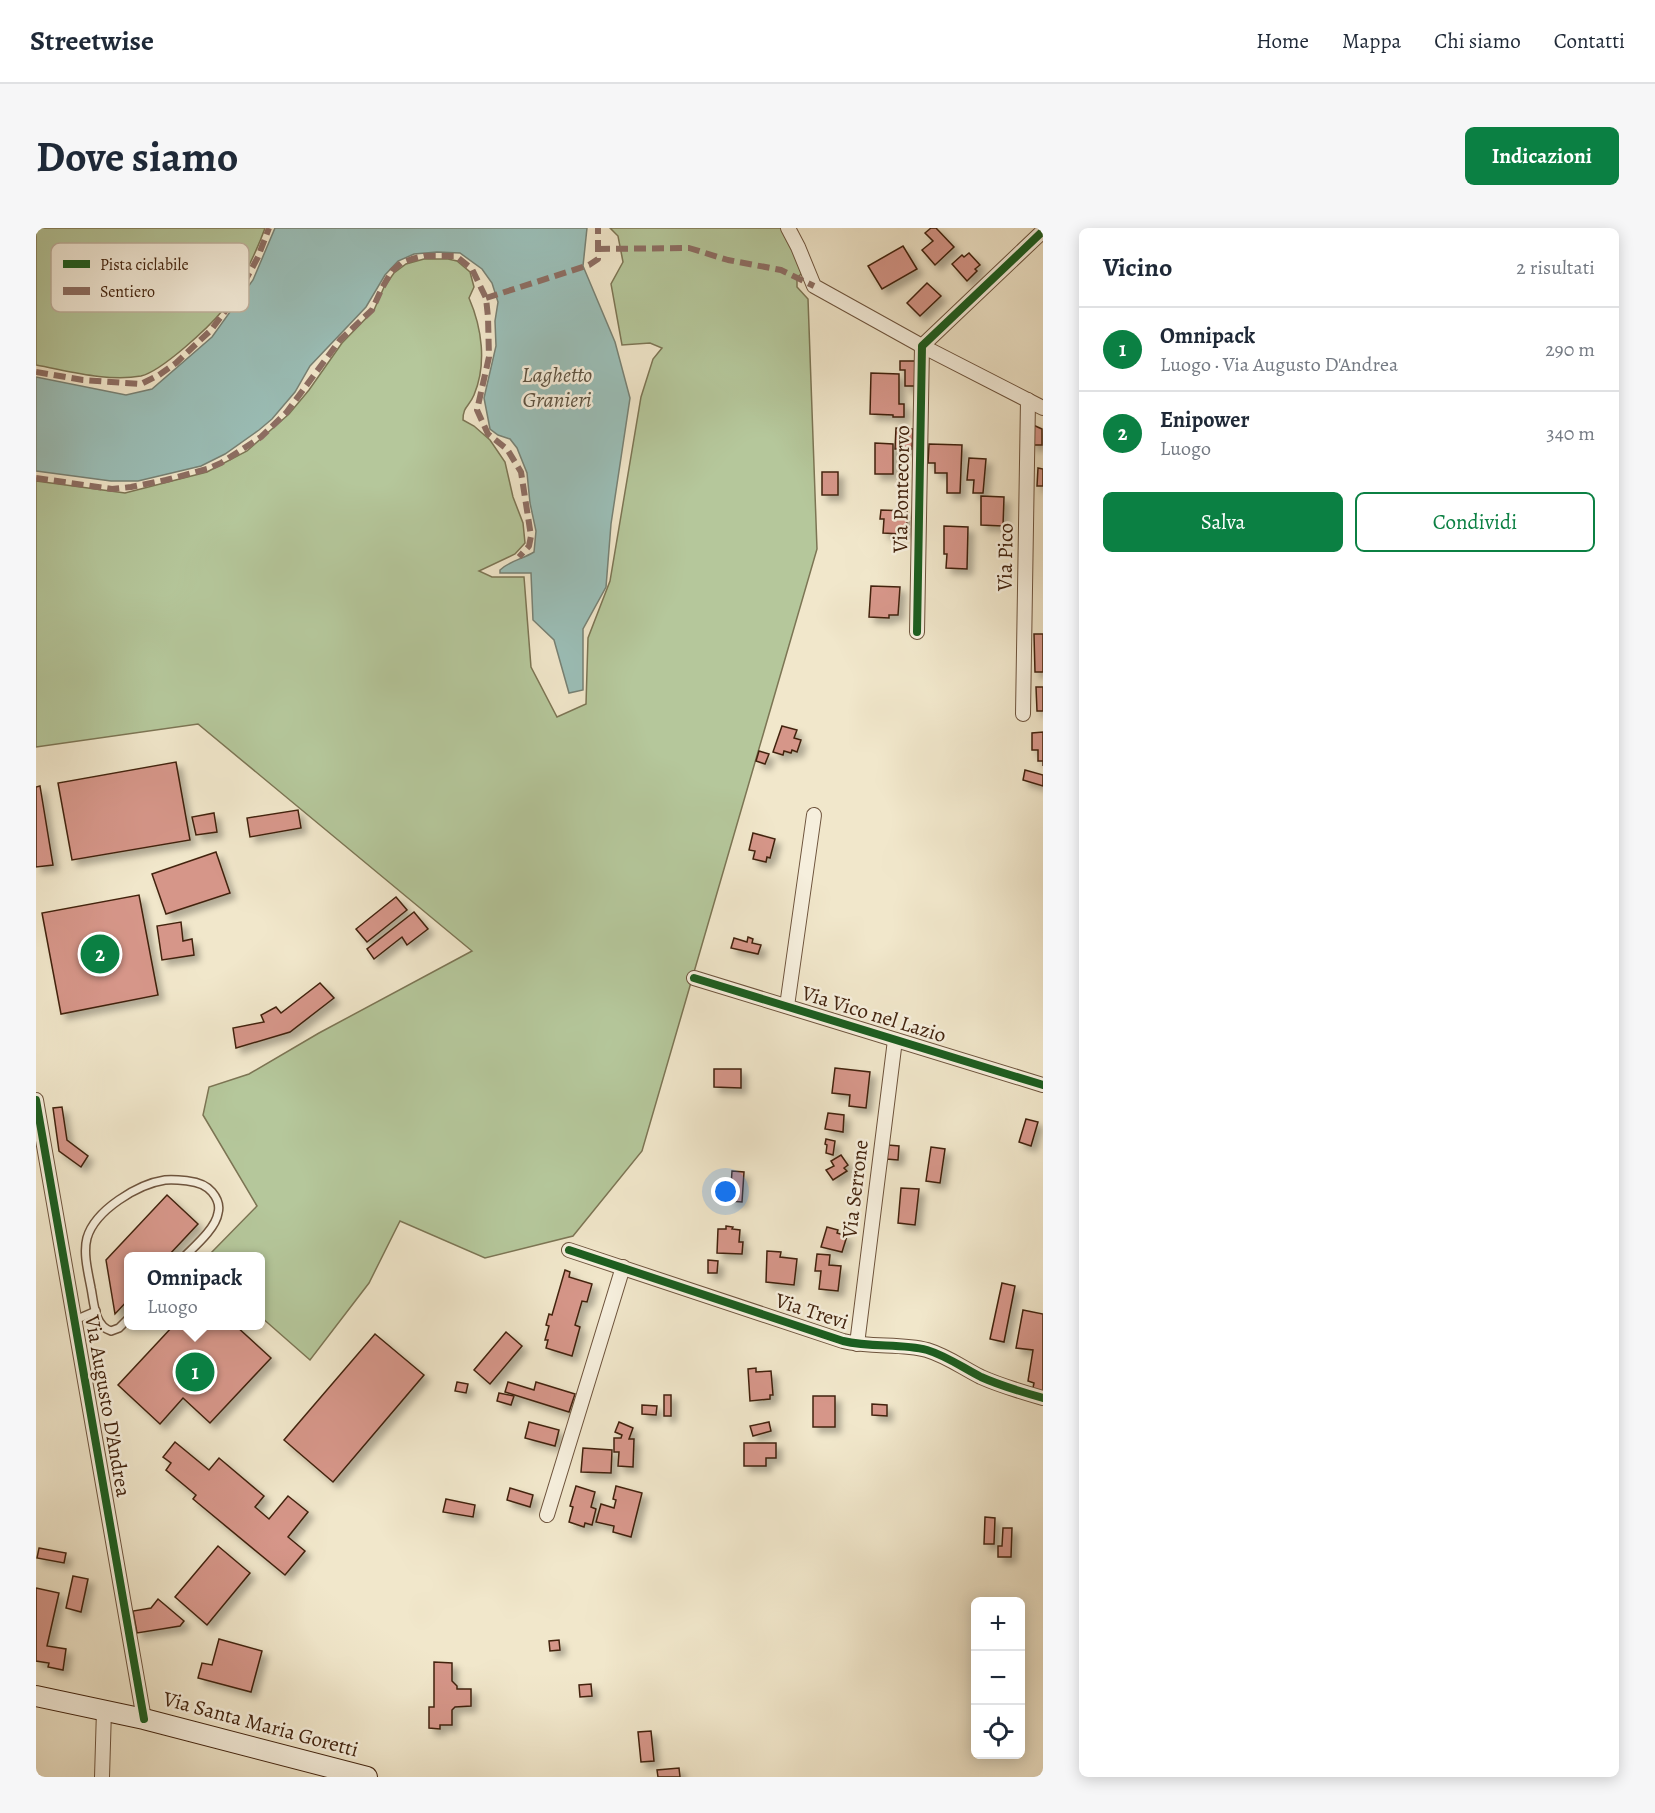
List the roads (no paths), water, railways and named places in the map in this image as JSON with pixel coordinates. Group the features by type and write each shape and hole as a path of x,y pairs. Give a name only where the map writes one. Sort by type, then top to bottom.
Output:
{"main road":[{"name":"Via Santa Maria Goretti","path":"36,1696 144,1719 367,1777"}],"street":[{"path":"793,230 814,286 922,346 1043,408"},
{"path":"922,346 1043,231"},
{"name":"Via Pontecorvo","path":"917,632 922,346"},
{"name":"Via Pico","path":"1023,714 1028,400"},
{"path":"787,1006 814,815"},
{"name":"Via Vico nel Lazio","path":"694,978 1043,1085"},
{"name":"Via Serrone","path":"858,1344 895,1040"},
{"name":"Via Augusto D'Andrea","path":"36,1100 144,1719"},
{"name":"Via Trevi","path":"569,1250 858,1344 929,1351 993,1382 1043,1398"},
{"path":"547,1515 623,1267"},
{"path":"102,1777 104,1710"}],"lane":[{"path":"124,1323 119,1328 107,1330 96,1311 87,1258 87,1240 98,1218 128,1195 149,1184 171,1179 197,1182 210,1190 217,1201 218,1215 211,1227 189,1252"},
{"path":"75,1320 96,1311"}],"water":[{"name":"Laghetto Granieri","path":"275,228 587,228 583,266 615,342 630,398 611,524 606,587 583,629 583,690 569,693 554,640 533,620 531,573 500,573 500,570 508,564 534,552 536,531 527,473 517,448 510,439 490,429 484,398 496,346 495,321 498,302 492,283 482,269 460,253 414,254 398,261 385,275 366,307 310,366 295,392 272,419 225,454 201,466 138,481 111,481 36,471 36,377 126,395 152,389 212,337 230,312 249,312 249,286"}],"place":[{"name":"Enipower","path":"100,954"},
{"name":"Omnipack","path":"195,1372"}]}
